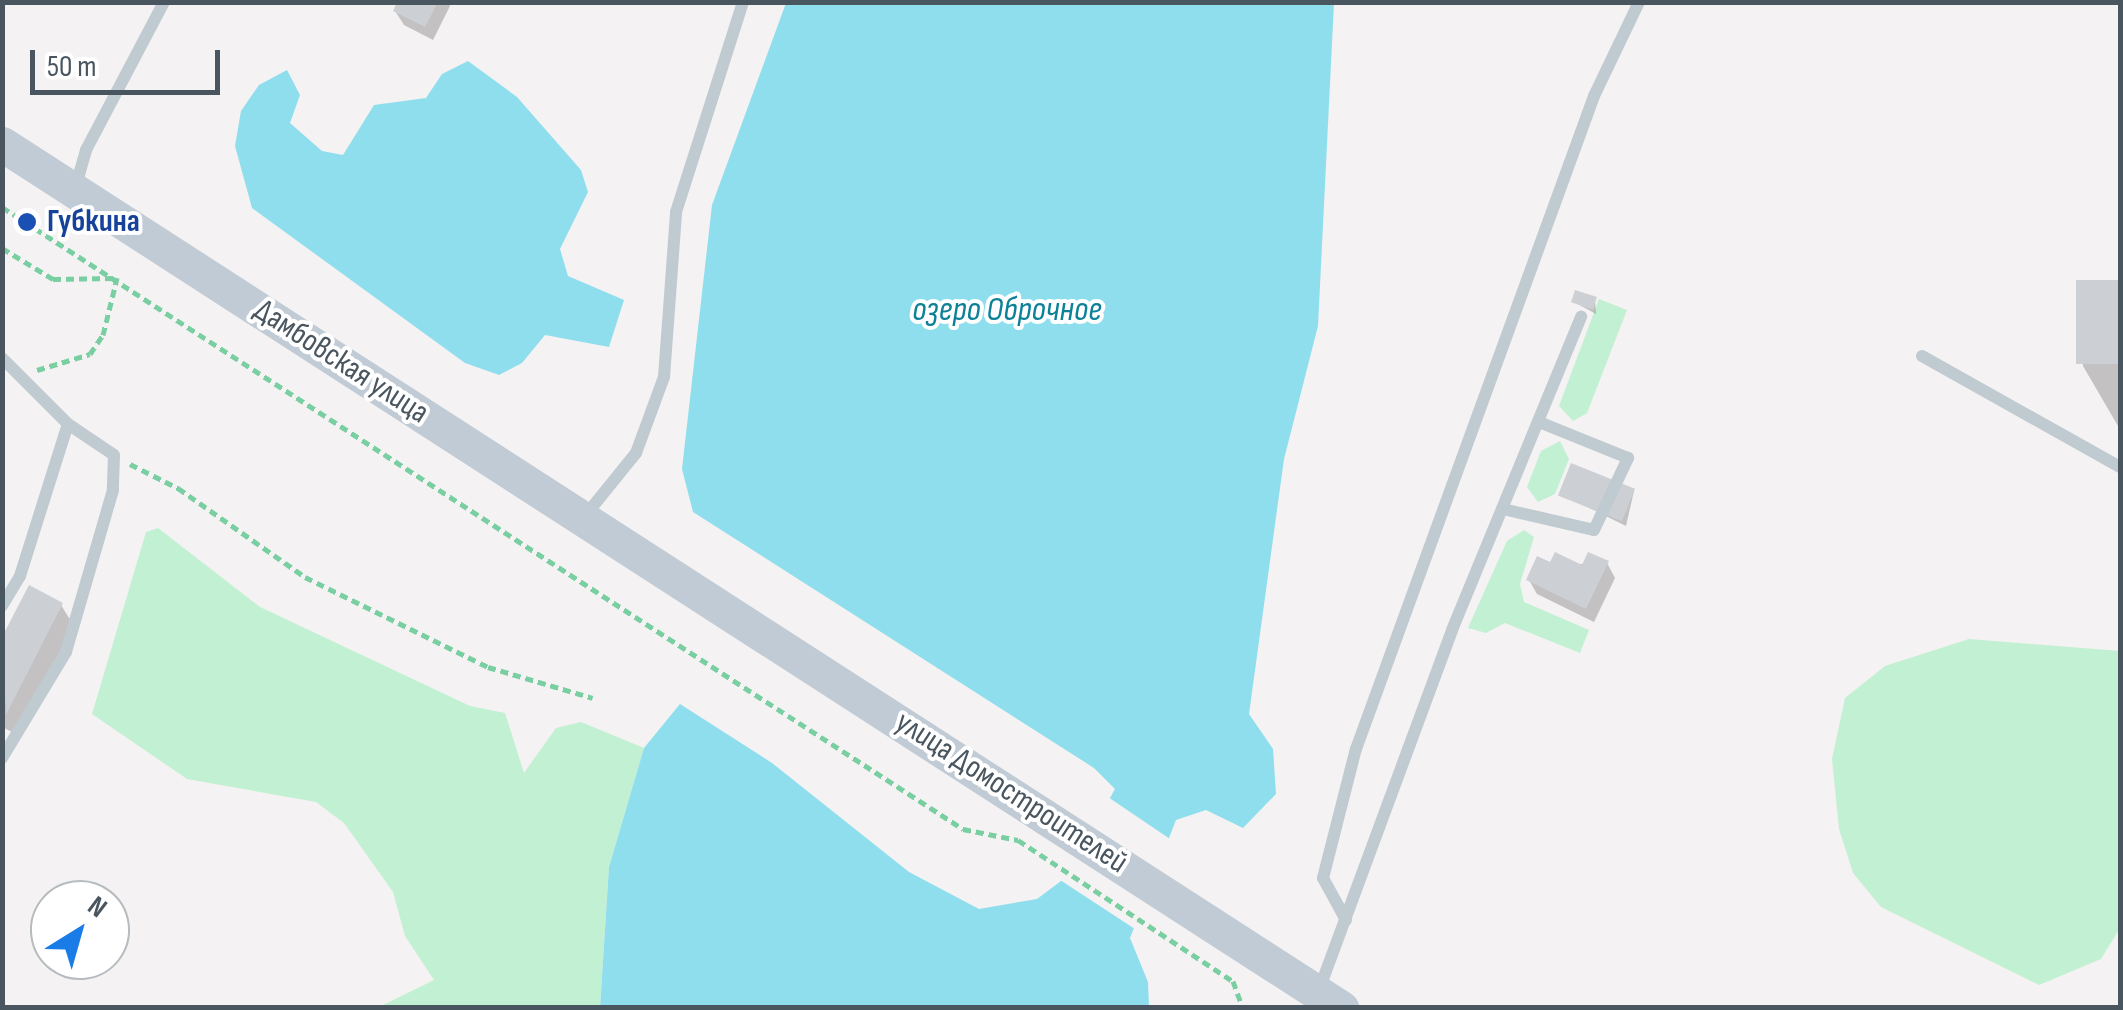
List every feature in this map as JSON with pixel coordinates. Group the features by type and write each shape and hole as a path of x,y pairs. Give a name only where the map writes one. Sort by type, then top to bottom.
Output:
{"main road":[{"name":"Дамбовская улица","path":"2,144 680,579"},
{"name":"улица Домостроителей","path":"680,579 1330,1000"}],"lane":[{"path":"74,191 86,150 164,2"},
{"path":"583,518 636,454 664,376 676,212 743,2"},
{"path":"1346,920 1322,878 1356,748 1594,96 1640,2"},
{"path":"1330,1000 1346,920 1581,317"},
{"path":"1922,356 2120,467"},
{"path":"2,358 24,374 68,424 114,456 113,490 66,652 2,758"},
{"path":"1503,509 1594,530 1628,458 1539,422"},
{"path":"2,606 20,576 68,424"}],"path":[{"path":"2,208 118,278 963,828 1018,840 1232,981 1243,1008"},
{"path":"2,248 53,279 118,278"},
{"path":"24,374 90,354 104,335 118,278"},
{"path":"114,456 178,488 305,577 488,667 593,698"}],"green space":[{"path":"1599,299 1627,310 1587,413 1573,421 1559,406"},
{"path":"1560,441 1569,459 1555,494 1538,502 1527,487 1541,451"},
{"path":"158,528 260,607 470,706 505,713 524,773 556,728 581,722 644,748 609,867 600,1007 379,1007 434,980 405,936 393,892 344,823 316,802 187,779 92,714 146,532"},
{"path":"1524,530 1534,537 1520,584 1524,602 1589,630 1580,653 1505,623 1486,633 1468,628 1507,541"},
{"path":"1969,639 2120,651 2120,928 2101,959 2039,985 1881,907 1853,873 1839,829 1832,759 1845,698 1885,666"}],"water":[{"name":"озеро Оброчное","path":"786,3 1334,3 1318,326 1284,459 1249,714 1273,749 1276,794 1243,828 1206,810 1176,820 1130,938 1148,982 1149,1007 600,1008 609,867 644,748 680,704 772,763 909,872 979,909 1037,899 1065,878 1115,789 1094,768 693,512 682,469 712,205"},
{"path":"468,61 517,97 581,170 588,192 560,249 568,276 624,300 609,347 545,335 522,363 499,375 465,363 252,208 235,146 241,111 259,85 287,70 300,95 290,123 322,151 343,155 374,105 426,98 442,74"}],"pier":[{"path":"1105,795 1173,841 1138,931 1057,878"}],"building":[{"path":"397,2 438,2 425,27 393,11"},
{"path":"2076,280 2120,280 2120,364 2076,364"},
{"path":"1575,290 1597,297 1593,309 1571,302"},
{"path":"1571,463 1635,489 1622,521 1558,495"},
{"path":"1555,552 1582,565 1588,552 1609,561 1586,609 1526,580 1537,556 1550,562"},
{"path":"29,585 63,603 6,715 2,637"}],"place":[{"name":"Губкина","path":"27,222"}]}
